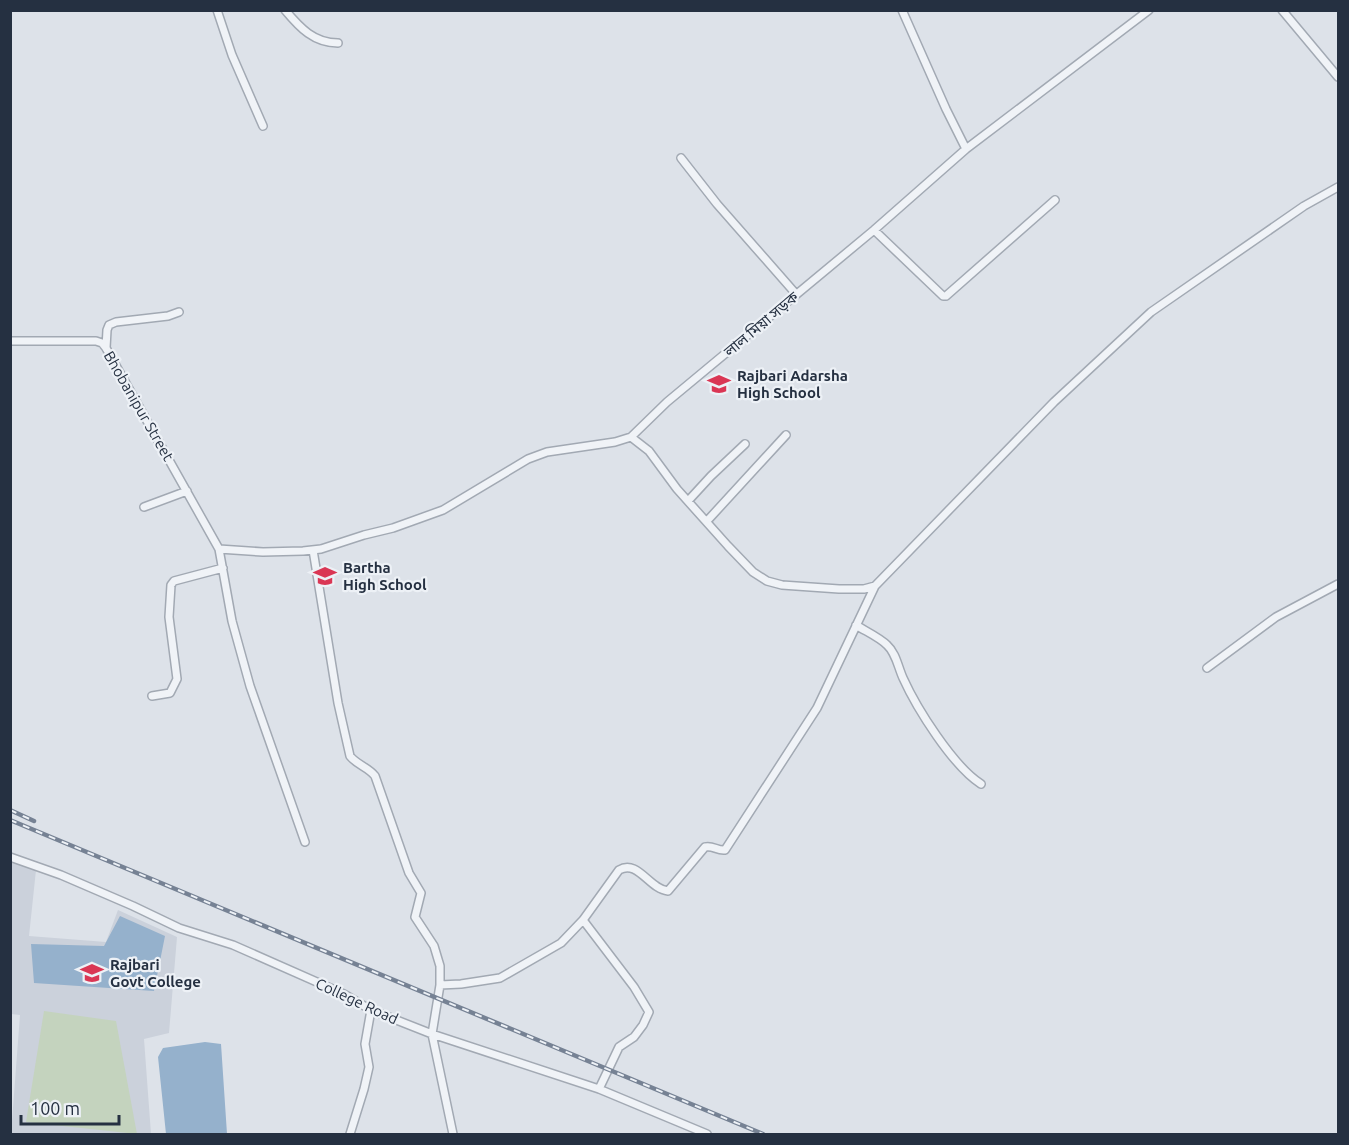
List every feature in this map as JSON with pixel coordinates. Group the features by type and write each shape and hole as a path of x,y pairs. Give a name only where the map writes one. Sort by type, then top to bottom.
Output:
{"street":[{"path":"217,10 232,55 263,126"},
{"path":"285,10 308,35 327,43 338,43"},
{"path":"902,10 946,110 966,149"},
{"name":"লাল মিয়া সড়ক","path":"631,437 667,402 874,230 966,149 1149,10"},
{"path":"1282,10 1338,77"},
{"path":"681,158 717,204 796,294"},
{"path":"440,985 500,978 561,943 583,920 619,870 624,867 633,868 659,889 668,891 705,847 725,850 817,708 874,586 1054,402 1151,312 1304,206 1338,187"},
{"path":"874,230 943,296 946,296 1055,200"},
{"path":"105,348 109,325 116,322 168,316 179,312"},
{"name":"Bhobanipur Street","path":"10,340 96,341 102,343 105,348 219,549 232,621 250,686 305,842"},
{"path":"707,521 786,435"},
{"path":"219,549 263,552 313,550 393,528 442,510 528,459 547,452 615,442 631,437 649,451 688,501 753,572 766,581 782,585 839,589 864,589 874,586"},
{"path":"688,501 745,444"},
{"path":"144,507 187,491"},
{"path":"313,550 338,703 350,756 356,763 368,768 375,776 409,873 420,893 415,917 434,946 440,966 440,985 432,1034 453,1134"},
{"path":"152,696 170,693 177,679 169,617 171,585 174,581 223,568"},
{"path":"1207,668 1276,617 1338,584"},
{"path":"856,625 887,645 912,695 937,734 961,766 981,784"},
{"name":"College Road","path":"10,857 61,875 179,928 233,945 344,994 371,1010 432,1034 599,1089 707,1134"},
{"path":"583,920 634,987 649,1012 644,1025 634,1037 619,1047 599,1089"},
{"path":"350,1134 369,1067 365,1044 371,1010"}],"shaded area":[{"name":"Rajbari Govt College","path":"11,861 36,870 29,936 106,942 118,910 177,937 169,1033 144,1039 151,1134 11,1134 20,1015 11,1014"}],"green space":[{"path":"44,1011 116,1021 137,1134 26,1122"}],"water":[{"path":"120,916 165,936 154,991 34,983 31,944 104,946"},
{"path":"205,1042 221,1044 227,1134 166,1134 158,1057 163,1048"}],"railway":[{"path":"10,810 34,821"},
{"path":"10,820 763,1134"}],"place":[{"name":"Rajbari Adarsha High School","path":"719,384"},
{"name":"Bartha High School","path":"325,576"},
{"name":"Rajbari Govt College","path":"92,973"}]}
